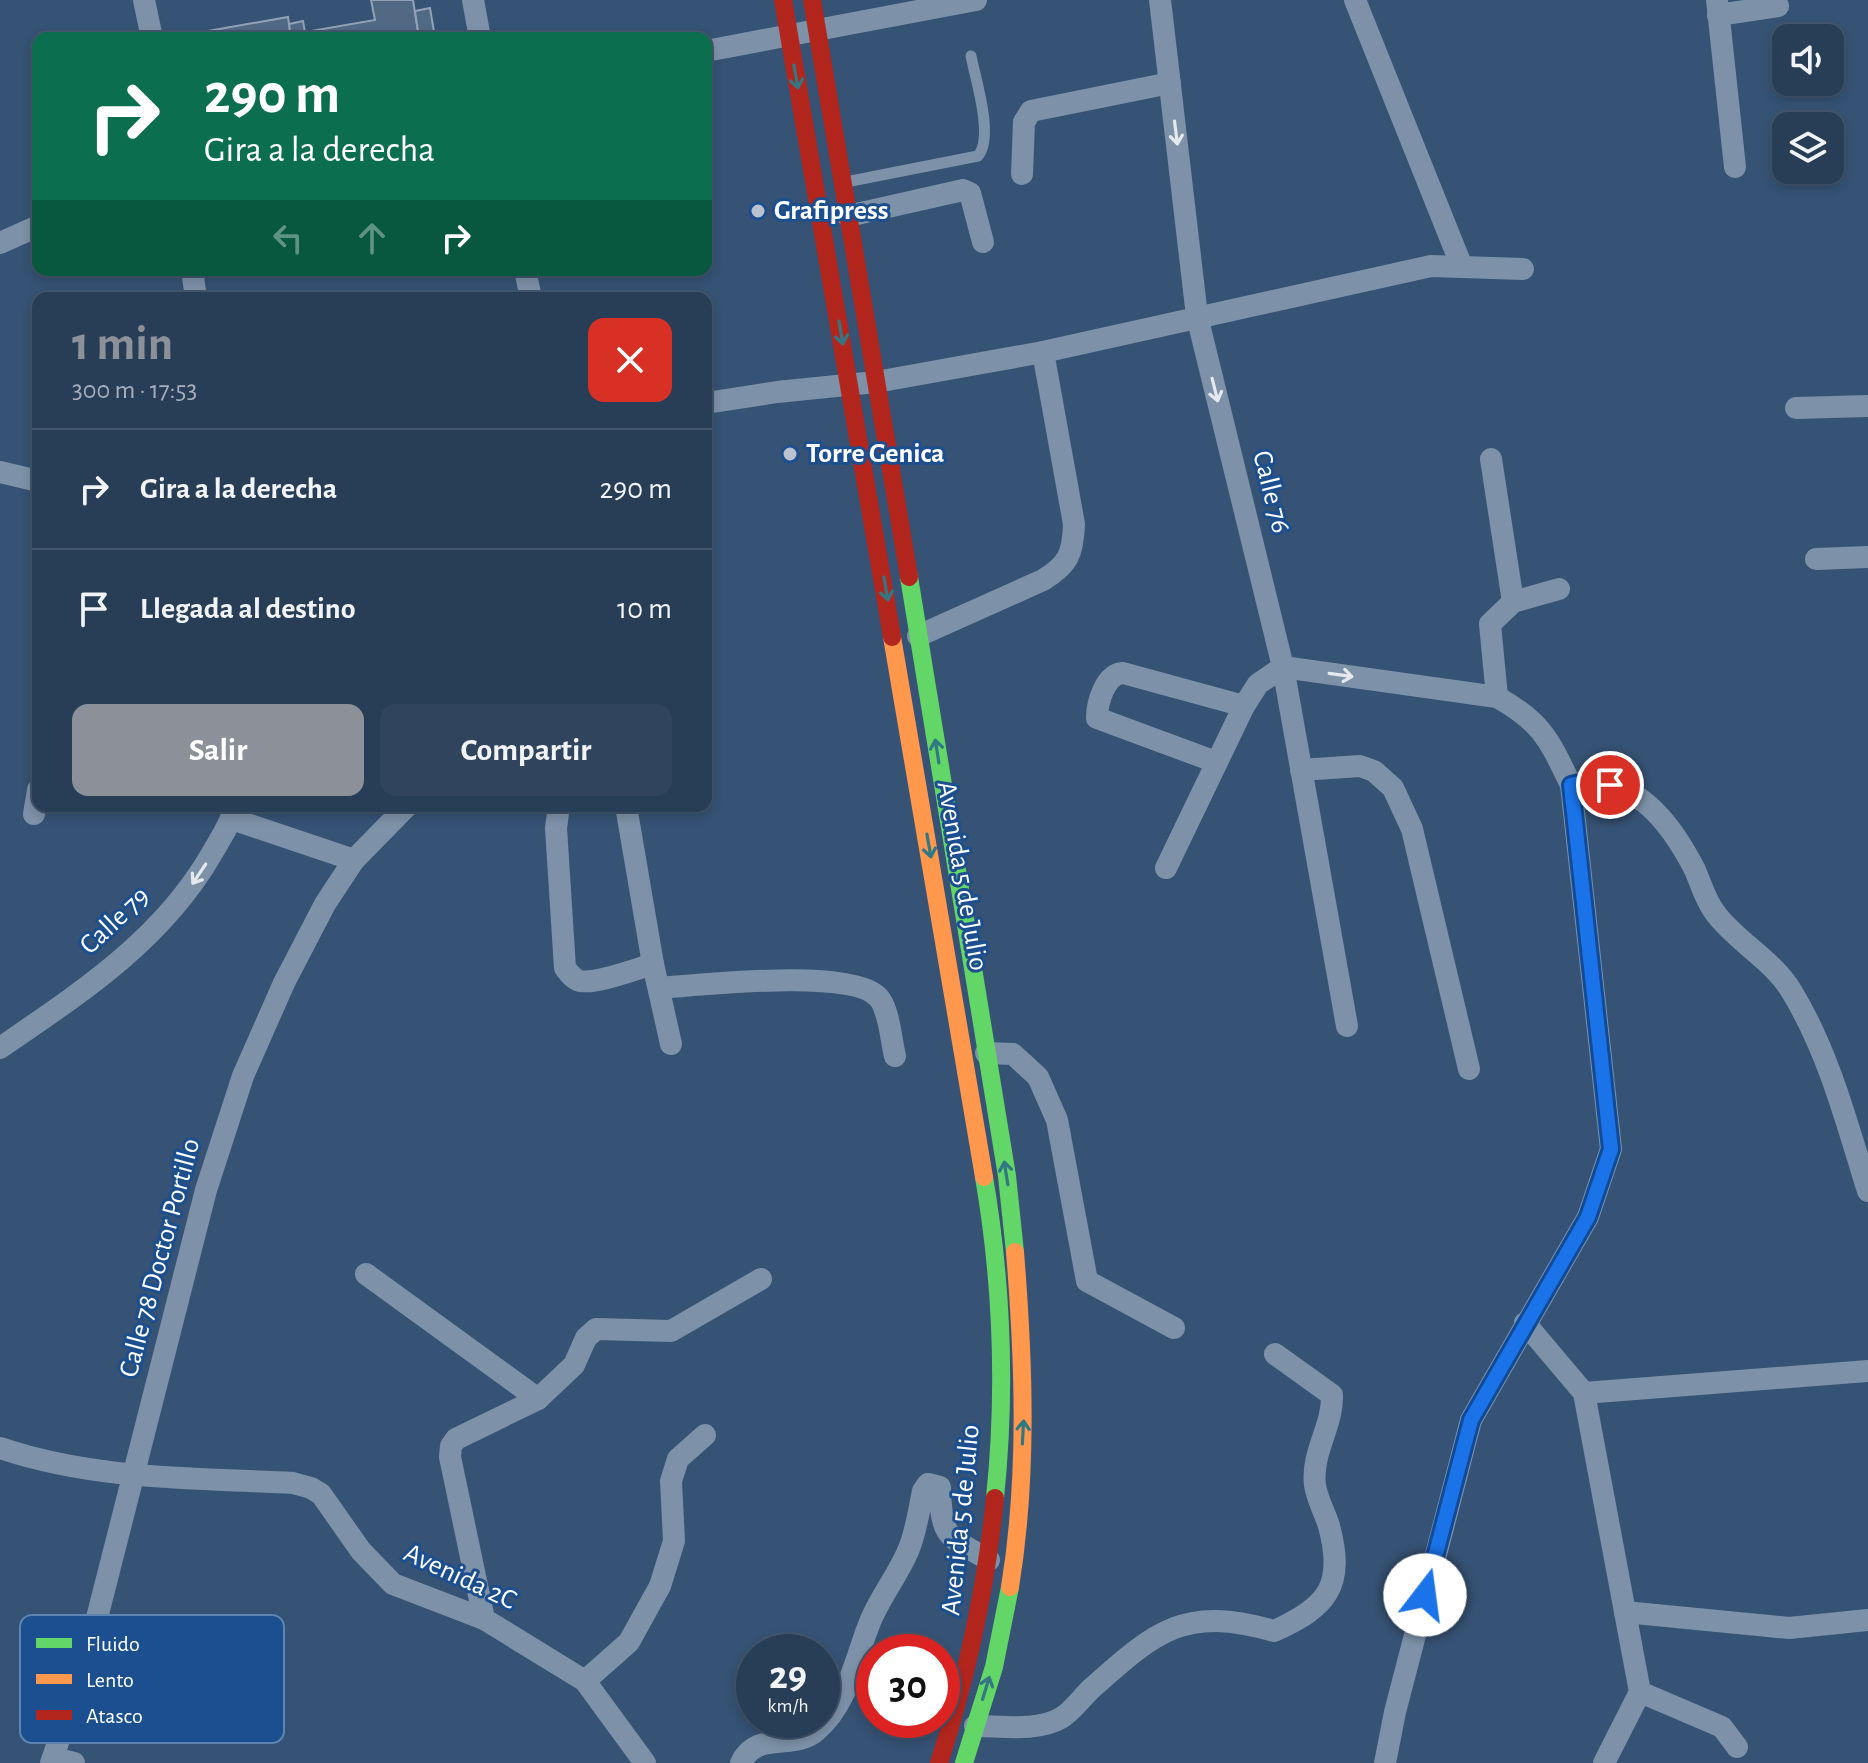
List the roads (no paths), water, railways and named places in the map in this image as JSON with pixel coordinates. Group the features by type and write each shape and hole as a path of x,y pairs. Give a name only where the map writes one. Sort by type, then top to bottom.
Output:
{"main road":[{"name":"Avenida 5 de Julio","path":"783,0 988,1198 1000,1310 999,1470 989,1560 978,1632 939,1763"},
{"name":"Avenida 5 de Julio","path":"812,0 845,182 848,216 1007,1176 1021,1289 1025,1406 1017,1540 1002,1638 964,1763"}],"street":[{"path":"144,0 151,32"},
{"path":"473,0 479,32"},
{"path":"712,50 976,0"},
{"name":"Calle 76","path":"1160,0 1197,316 1283,667 1347,1026"},
{"path":"1355,0 1462,267"},
{"path":"1735,167 1718,7 1778,6"},
{"path":"1022,174 1024,122 1031,111 1170,83"},
{"path":"848,216 963,190 970,193 983,242"},
{"path":"0,243 32,229"},
{"path":"712,402 876,382 1043,352 1431,266 1523,269"},
{"path":"918,636 1043,580 1061,569 1073,547 1074,524 1043,352"},
{"path":"1796,408 1868,406"},
{"path":"1491,459 1513,602"},
{"path":"0,472 32,480"},
{"path":"1816,559 1868,557"},
{"path":"1497,697 1490,624 1513,602 1559,589"},
{"path":"1166,868 1244,706 1258,684 1283,667 1497,697 1526,713 1549,740 1571,785 1611,1149 1588,1217 1471,1420 1395,1712 1385,1763"},
{"path":"1216,762 1097,718 1109,679 1115,673 1123,673 1244,706"},
{"path":"1301,770 1360,766 1374,771 1393,788 1412,829 1469,1069"},
{"path":"1571,785 1588,781 1637,794 1659,815 1693,866 1715,913 1791,990 1828,1065 1868,1191"},
{"path":"234,812 354,860"},
{"name":"Calle 79","path":"0,1048 86,989 139,946 172,912 234,812"},
{"name":"Calle 78 Doctor Portillo","path":"98,1615 206,1190 243,1076 290,970 325,904 354,860 401,812"},
{"path":"558,812 556,828 565,968 580,981 653,964"},
{"path":"627,812 653,964 671,1044"},
{"path":"659,988 760,981 836,982 867,988 882,1000 895,1056"},
{"path":"986,1053 1013,1054 1038,1077 1057,1120 1087,1281 1174,1328"},
{"path":"366,1274 538,1399"},
{"path":"484,1619 450,1457 451,1446 456,1439 538,1399 574,1365 590,1332 596,1329 671,1331 761,1279"},
{"path":"1525,1323 1584,1393 1640,1692 1604,1763"},
{"path":"975,1726 1034,1726 1061,1718 1148,1640 1171,1628 1200,1620 1240,1621 1274,1631 1320,1603 1330,1590 1337,1562 1315,1485 1317,1459 1333,1415 1332,1395 1275,1354"},
{"path":"1584,1393 1868,1371"},
{"path":"585,1681 629,1642 660,1586 674,1541 671,1481 678,1459 705,1435"},
{"name":"Avenida 2C","path":"0,1448 54,1465 136,1475 293,1483 311,1488 330,1504 376,1569 393,1584 484,1619 585,1681 645,1763"},
{"path":"741,1763 756,1746 770,1741 801,1740 814,1734 832,1716 856,1667 870,1620 909,1549 923,1491 928,1484 940,1487 942,1526 951,1538 989,1560"},
{"path":"1625,1612 1789,1628 1868,1620"},
{"path":"1640,1692 1722,1727 1737,1747"}],"lane":[{"path":"845,182 978,156 985,147 986,134 971,56"}],"place":[{"name":"Grafipress","path":"758,211"},
{"name":"Torre Genica","path":"790,454"}]}
